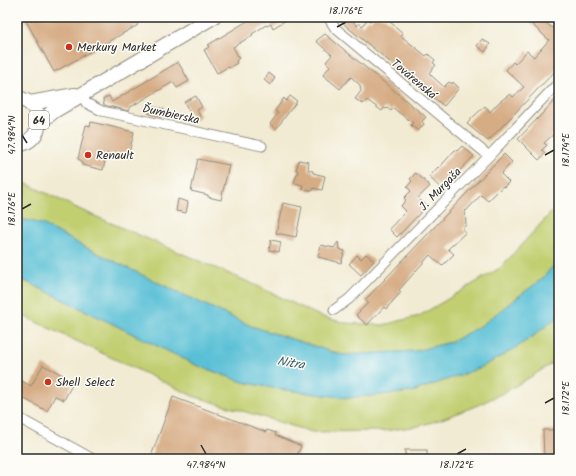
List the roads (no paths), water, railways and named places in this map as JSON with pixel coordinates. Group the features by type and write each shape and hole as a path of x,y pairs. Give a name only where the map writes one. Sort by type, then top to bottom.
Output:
{"main road":[{"name":"64","path":"39,123 54,111 213,17"},
{"name":"64","path":"23,101 82,94"},
{"name":"64","path":"17,145 24,144 31,139 37,131 39,123 33,106 23,101"}],"street":[{"name":"Továrenská","path":"328,17 335,28 489,156"},
{"name":"J. Murgaša","path":"334,310 349,298 489,156 559,82"},
{"name":"Ďumbierska","path":"82,94 86,103 102,111 262,146"},
{"path":"17,417 91,458"}],"water":[{"name":"Nitra","path":"17,218 42,224 173,290 251,326 342,355 415,351 451,342 482,325 542,279 559,259 559,316 532,337 480,368 412,392 348,398 278,389 243,382 196,365 17,277"}],"place":[{"name":"Merkury Market","path":"69,47"},
{"name":"Renault","path":"88,155"},
{"name":"Shell Select","path":"48,382"}]}
